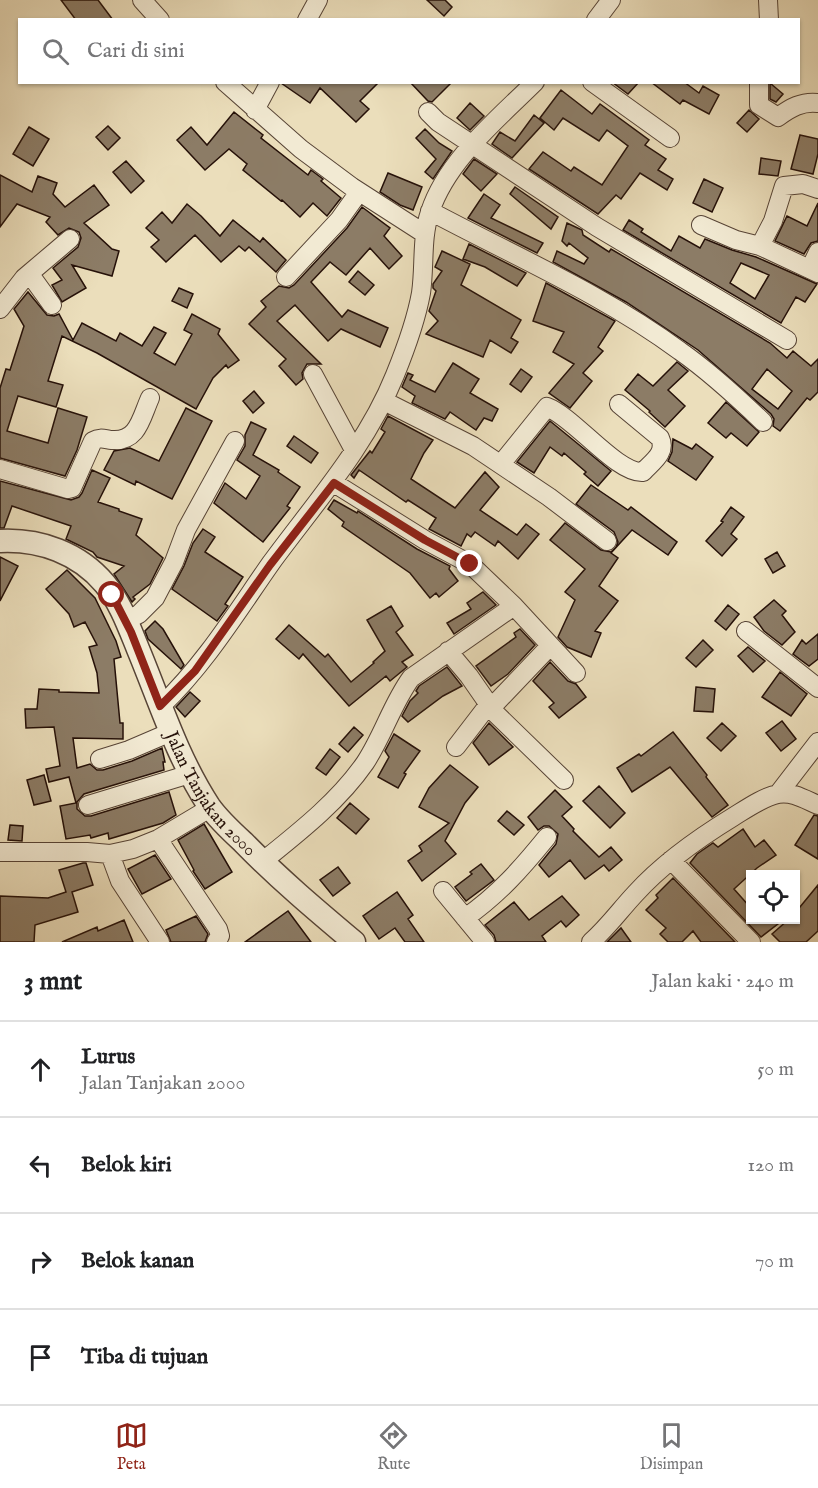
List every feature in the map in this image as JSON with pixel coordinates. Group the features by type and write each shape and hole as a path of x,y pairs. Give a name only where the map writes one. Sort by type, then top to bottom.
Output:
{"street":[{"path":"142,0 158,18"},
{"path":"308,18 318,0"},
{"path":"598,18 611,0"},
{"path":"768,0 769,18"},
{"path":"227,84 301,149 359,192 425,234"},
{"path":"255,110 269,84"},
{"path":"160,706 195,671 283,548 334,483 384,401 396,375 414,322 421,292 425,234 430,211 440,189 473,144 533,84"},
{"path":"595,84 670,138"},
{"path":"759,84 759,105 778,117 792,107 811,102 818,103"},
{"path":"428,112 438,122 502,166 597,228 787,340"},
{"path":"760,246 773,221 784,186 803,184 818,189"},
{"path":"286,277 339,220 359,192"},
{"path":"430,211 569,282 653,332 707,372 763,422"},
{"path":"701,225 736,240 760,246 814,271 818,252"},
{"path":"0,309 28,275 70,239"},
{"path":"28,275 52,305"},
{"path":"313,374 354,450"},
{"path":"0,469 68,489 72,488 93,441 99,438 123,440 134,434 150,398"},
{"path":"384,401 473,446 607,541"},
{"path":"501,464 547,407 569,419 598,447 624,465 633,471 643,472 662,449 660,438 619,404"},
{"path":"126,621 139,614 155,598 174,562 186,530 236,441"},
{"path":"334,483 425,540 470,564 514,606 576,673"},
{"name":"Jalan Tanjakan 2000","path":"0,541 29,542 53,548 76,558 106,585 126,621 190,774 210,808 279,879 354,942"},
{"path":"262,862 317,815 364,764 378,741 401,691 411,678 514,606"},
{"path":"746,631 818,688"},
{"path":"456,747 490,706 550,646"},
{"path":"448,651 490,706 564,780"},
{"path":"100,759 129,750 171,732"},
{"path":"591,942 608,927 634,894 671,860 739,813 778,794 818,742"},
{"path":"88,805 190,774"},
{"path":"778,794 793,795 818,805"},
{"path":"0,852 110,854 133,849 158,839 210,808"},
{"path":"465,918 490,900 514,877 547,837"},
{"path":"158,839 218,929 220,936 216,942"},
{"path":"110,854 120,881 156,941"},
{"path":"671,860 751,942"},
{"path":"443,891 485,942"}],"building":[{"path":"61,0 98,0 112,18 74,18"},
{"path":"427,0 445,0 452,7 444,16"},
{"path":"282,84 377,84 360,101 369,109 356,122 320,88 310,103"},
{"path":"412,84 450,84 432,102 428,101"},
{"path":"615,84 637,84 628,94"},
{"path":"654,84 687,84 699,93 703,86 719,95 709,114 683,100 680,104"},
{"path":"771,84 783,94 776,102 770,99"},
{"path":"561,90 592,114 600,104 649,140 645,145 666,159 658,170 673,179 667,190 640,173 621,199 616,195 598,214 529,169 543,152 571,171 574,167 602,185 628,146 607,130 599,141 563,118 554,130 540,118"},
{"path":"470,103 484,116 470,130 457,118"},
{"path":"749,110 759,119 747,132 737,123"},
{"path":"234,112 263,135 261,138 308,175 311,170 323,179 321,181 341,198 327,216 313,203 300,217 243,170 247,164 229,149 205,170 177,140 191,127 207,145"},
{"path":"534,115 544,123 512,158 492,144 500,132 515,141"},
{"path":"108,126 120,138 108,150 96,137"},
{"path":"29,127 49,139 33,166 13,154"},
{"path":"425,129 439,143 452,151 433,179 425,172 436,159 416,138"},
{"path":"800,135 818,139 818,154 813,174 791,169"},
{"path":"761,158 781,161 778,176 759,174"},
{"path":"474,159 497,174 481,191 463,174"},
{"path":"126,161 144,181 131,193 113,172"},
{"path":"388,173 422,187 413,210 400,205 380,192"},
{"path":"0,175 32,192 38,176 57,183 53,194 65,207 94,185 109,205 84,223 112,249 119,251 112,276 72,265 86,288 62,302 52,285 62,280 53,268 78,247 81,238 79,232 69,228 58,235 46,222 50,217 17,204 0,227"},
{"path":"704,179 723,188 712,212 693,203"},
{"path":"515,187 558,217 551,229 510,194"},
{"path":"484,194 500,205 491,218 543,243 537,253 468,218"},
{"path":"818,203 818,241 811,243 804,254 775,241 787,216 807,226"},
{"path":"187,204 220,236 233,220 260,242 263,238 286,260 276,272 249,247 245,251 239,246 221,262 195,235 166,262 151,247 159,240 146,228 162,212 172,223"},
{"path":"362,207 390,228 384,236 402,256 389,269 370,248 346,275 330,262 311,282 342,317 348,310 388,328 380,347 341,329 328,341 295,305 277,321 321,364 307,364 302,373 303,379 296,385 279,366 286,359 249,324 266,307 261,301 279,286 289,288 294,285 347,228"},
{"path":"629,220 643,229 641,232 671,251 679,236 700,248 705,239 756,257 817,284 805,302 796,297 781,323 623,230","holes":["741,263 769,275 755,299 730,283"]},
{"path":"567,223 582,230 583,235 609,252 611,249 770,343 787,358 793,351 811,366 818,359 818,392 810,400 807,398 780,431 773,426 774,419 771,414 698,350 626,302 553,262 557,251 584,264 588,258 569,243 567,246 562,241","holes":["767,369 792,391 778,409 752,389"]},
{"path":"469,244 526,273 517,286 485,267 463,259"},
{"path":"442,251 470,264 461,285 521,320 511,338 518,342 511,353 490,340 483,357 426,334 438,321 429,311 436,291 433,284 442,271 435,267"},
{"path":"358,271 374,285 365,295 349,282"},
{"path":"546,283 615,321 598,347 603,351 583,373 592,381 570,408 549,393 574,364 553,352 564,332 533,321"},
{"path":"179,288 193,294 187,308 172,301"},
{"path":"28,292 47,315 59,314 73,340 82,323 116,341 120,333 142,346 154,327 166,333 154,353 175,365 192,334 184,330 192,314 220,329 218,334 239,360 228,368 226,365 213,378 196,409 97,353 62,336 48,381 63,385 56,407 18,396 7,431 48,443 58,408 87,417 77,450 65,476 0,458 0,388 6,369 10,370 24,326 14,309"},
{"path":"677,362 688,371 668,390 685,406 665,427 625,390 638,374 653,386"},
{"path":"453,363 479,379 470,393 498,409 492,421 484,418 476,430 450,412 445,419 412,403 415,396 402,387 408,373 413,375 410,380 435,392"},
{"path":"521,369 532,377 521,392 510,384"},
{"path":"254,391 264,403 253,413 243,401"},
{"path":"726,402 759,432 747,446 731,433 726,438 708,423"},
{"path":"186,408 212,421 172,499 136,481 135,485 104,470 114,451 130,448 159,461"},
{"path":"388,416 433,440 411,479 455,508 485,472 499,487 480,510 517,535 526,524 539,534 518,559 498,541 495,546 475,532 471,537 467,534 461,546 429,529 436,518 408,500 406,502 359,470 354,478 351,475 370,451 372,453 385,432 381,429"},
{"path":"550,421 611,471 598,486 564,453 562,456 550,447 534,473 517,462"},
{"path":"251,422 266,429 253,455 279,470 278,472 300,487 287,506 290,508 263,542 214,503 225,483 246,499 260,476 237,460 245,446 245,435"},
{"path":"294,436 318,453 311,463 287,446"},
{"path":"673,439 692,449 696,444 713,457 696,480 668,461 672,452"},
{"path":"92,470 110,478 98,502 142,519 136,535 163,558 150,584 133,597 135,599 132,602 114,574 124,566 97,557 93,552 66,539 71,526 12,506 4,528 0,528 0,481 71,500 82,493"},
{"path":"591,485 628,510 631,507 677,542 668,555 632,530 611,553 618,558 599,586 618,601 595,631 601,633 591,657 567,647 558,637 575,600 565,592 585,569 550,540 565,523 601,550 611,552 616,547 618,542 614,532 576,504"},
{"path":"334,500 357,513 358,511 417,549 450,566 449,569 458,581 439,597 436,593 430,598 410,573 342,526 344,522 328,509"},
{"path":"731,507 744,517 731,534 737,539 722,556 706,541 723,522 721,521"},
{"path":"203,529 215,537 205,552 243,577 225,604 228,606 217,621 172,589 193,543"},
{"path":"777,552 785,566 773,573 765,559"},
{"path":"0,557 18,566 0,601"},
{"path":"67,570 95,598 116,641 121,657 114,659 123,739 73,738 77,768 90,764 97,770 103,770 162,748 165,762 163,762 164,770 84,794 77,802 77,809 85,816 91,816 169,792 176,815 163,823 109,839 108,833 91,838 90,835 66,839 60,806 76,803 69,777 49,782 46,769 60,766 54,727 26,728 25,709 37,709 39,689 99,693 97,673 89,647 97,645 85,622 74,627 69,614 46,589"},
{"path":"483,592 496,605 454,634 447,623 471,609 467,603"},
{"path":"774,600 786,611 782,615 795,632 782,645 764,631 754,617"},
{"path":"728,605 739,614 726,630 715,621"},
{"path":"391,606 403,626 396,632 413,655 402,662 407,667 390,681 386,676 349,706 303,654 299,659 276,639 289,625 325,657 328,654 351,682 385,651 367,620"},
{"path":"155,621 163,629 184,665 181,669 148,639 145,631"},
{"path":"520,629 535,645 508,674 491,686 476,666 516,637 514,633"},
{"path":"818,634 818,659 809,666 793,654 802,640 806,644"},
{"path":"703,640 713,650 696,667 686,658"},
{"path":"748,647 765,661 753,672 738,656"},
{"path":"550,662 568,681 576,684 586,697 559,718 549,707 554,703 533,681"},
{"path":"447,667 462,686 443,696 408,722 402,716 410,701 418,693 416,691 419,686"},
{"path":"780,672 807,694 791,716 762,697"},
{"path":"696,687 715,689 713,712 694,711"},
{"path":"190,692 200,701 185,717 176,707"},
{"path":"782,721 796,739 781,751 766,733"},
{"path":"489,723 513,747 489,765 473,743"},
{"path":"722,723 736,736 721,751 707,738"},
{"path":"354,727 363,735 348,752 339,744"},
{"path":"673,732 728,805 712,817 670,767 632,792 617,768 639,754 641,756"},
{"path":"394,734 420,751 404,773 406,774 398,788 378,777 389,757 385,751"},
{"path":"330,749 340,757 326,775 316,768"},
{"path":"450,765 478,787 465,803 445,841 456,854 422,881 408,861 422,851 419,846 449,823 419,807 429,788"},
{"path":"44,775 51,801 34,805 27,780"},
{"path":"599,786 625,813 610,828 583,801"},
{"path":"555,790 572,807 562,816 574,829 573,831 599,857 611,847 622,860 609,871 604,865 585,879 570,860 549,877 539,865 556,844 558,834 549,826 538,830 528,817"},
{"path":"350,803 369,819 356,834 337,818"},
{"path":"507,811 524,825 514,835 498,821"},
{"path":"814,815 818,816 818,859 795,845"},
{"path":"204,824 232,872 205,889 193,871 178,840"},
{"path":"10,825 23,826 22,841 8,840"},
{"path":"743,829 755,847 764,840 776,855 755,870 746,870 746,878 734,889 746,902 746,921 690,863 697,854 713,843 718,847"},
{"path":"155,855 171,879 142,894 128,869"},
{"path":"86,863 93,885 72,892 78,912 35,925 34,942 0,942 0,896 48,898 66,892 59,870"},
{"path":"481,864 494,880 466,901 455,887"},
{"path":"338,867 350,883 333,896 320,880"},
{"path":"673,878 735,942 701,942 693,931 682,942 668,942 660,934 666,928 646,910 658,898 656,895"},
{"path":"818,885 818,931 806,942 780,942 772,934 783,924 800,924 800,907"},
{"path":"397,892 413,915 408,919 424,942 405,942 395,928 379,939 363,916"},
{"path":"562,896 579,915 566,927 561,921 542,936 546,942 496,942 494,935 485,925 514,902 529,920"},
{"path":"288,911 311,942 245,942"},
{"path":"196,916 208,934 205,942 171,942 166,930"},
{"path":"124,920 133,942 62,942 97,927 98,931"},
{"path":"749,924 778,924 761,937"},
{"path":"621,928 631,942 607,942"}],"route":[{"path":"112,595 131,632 160,706 195,671 301,523 334,483 425,540 470,564"}]}
